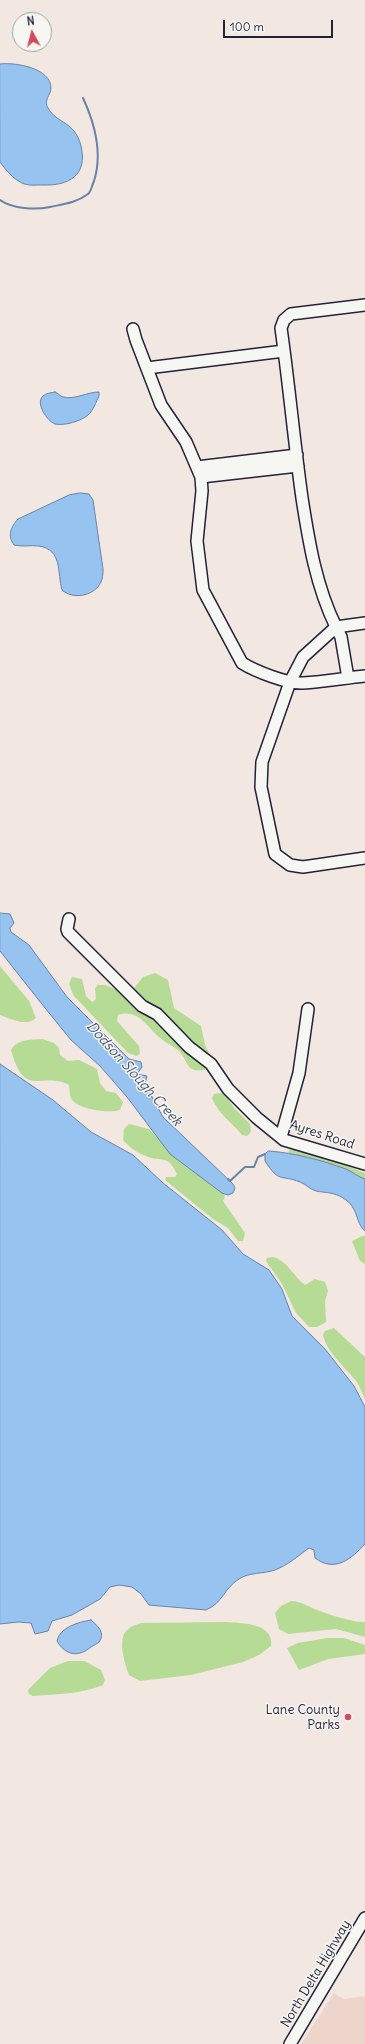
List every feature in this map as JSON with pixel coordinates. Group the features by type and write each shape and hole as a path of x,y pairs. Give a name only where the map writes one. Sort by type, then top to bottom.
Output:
{"street":[{"path":"348,678 341,637 326,607 314,569 297,460 281,328 284,320 291,314 365,305"},
{"path":"134,329 161,405 186,442 199,472 202,491 197,541 203,590 242,663 290,682 302,683 365,676"},
{"path":"147,368 284,351"},
{"path":"199,472 297,460"},
{"path":"365,623 336,627 303,657 290,682 262,762 261,787 275,854 290,865 303,867 365,858"},
{"name":"Ayres Road","path":"69,919 67,928 68,932 142,1006 157,1014 174,1033 212,1064 228,1089 280,1137 284,1140 365,1164"},
{"path":"280,1137 299,1073 308,1009"},
{"name":"North Delta Highway","path":"290,2044 362,1931 365,1918"}],"shaded area":[{"path":"334,1993 344,1999 365,1996 365,2044 301,2044"}],"green space":[{"path":"0,966 29,1001 36,1018 32,1021 23,1022 0,1015"},
{"path":"155,973 168,980 174,1008 201,1026 205,1045 211,1058 205,1070 194,1070 191,1068 178,1050 160,1038 137,1016 131,1014 118,1015 117,1021 139,1046 140,1053 137,1056 128,1053 74,996 69,984 72,977 82,979 86,996 92,1002 96,999 95,989 97,985 105,985 120,991 134,988 143,977"},
{"path":"42,1039 54,1043 59,1048 60,1055 68,1061 79,1060 97,1069 100,1083 106,1091 116,1093 123,1102 120,1110 101,1111 86,1108 74,1102 71,1098 69,1085 51,1080 28,1080 22,1075 16,1066 11,1050 20,1042"},
{"path":"214,1094 225,1094 234,1108 250,1124 251,1132 247,1136 242,1135 222,1114 215,1104 212,1098"},
{"path":"129,1124 149,1129 177,1158 199,1176 218,1187 225,1196 223,1201 245,1233 243,1241 238,1241 228,1228 213,1219 165,1180 166,1177 175,1177 177,1174 170,1163 143,1155 133,1150 125,1143 123,1140 124,1129"},
{"path":"300,1148 365,1173 365,1179 355,1176 352,1172 312,1158 288,1153 289,1150"},
{"path":"365,1236 365,1264 360,1261 352,1241"},
{"path":"273,1257 287,1265 305,1285 315,1279 325,1282 328,1291 325,1301 326,1322 317,1327 309,1327 296,1313 282,1284 266,1261 267,1258"},
{"path":"334,1328 365,1357 365,1399 360,1387 332,1354 325,1342 323,1335 325,1331"},
{"path":"291,1601 302,1603 336,1617 365,1622 365,1637 336,1629 288,1634 279,1629 275,1613 281,1606"},
{"path":"226,1622 248,1624 262,1629 271,1638 271,1646 259,1655 243,1662 191,1675 140,1681 129,1675 122,1646 124,1634 132,1627 141,1623"},
{"path":"327,1638 344,1638 365,1645 365,1654 328,1659 299,1670 287,1648 298,1643"},
{"path":"68,1661 84,1661 101,1670 105,1680 103,1685 69,1693 33,1696 29,1694 28,1690 50,1668"}],"water":[{"path":"0,64 23,65 39,71 49,81 51,91 46,102 48,108 56,117 75,132 81,146 82,164 79,171 68,181 52,185 24,184 12,176 0,162"},
{"path":"55,392 62,397 68,398 99,392 99,396 91,411 85,417 73,422 55,424 43,412 40,403 44,395"},
{"path":"80,493 89,494 93,500 103,575 100,585 96,589 85,595 79,596 62,590 58,563 52,552 47,548 39,546 14,545 10,534 13,525 18,519 69,495"},
{"path":"0,913 10,914 14,923 10,928 11,932 29,945 67,997 129,1059 141,1062 142,1067 137,1074 147,1076 145,1084 163,1117 233,1184 235,1188 233,1193 228,1195 222,1193 170,1154 127,1097 100,1066 71,1040 0,951"},
{"path":"0,1064 53,1100 91,1132 133,1155 163,1183 222,1230 243,1254 269,1270 282,1289 292,1316 325,1349 354,1386 365,1407 365,1544 354,1555 342,1562 329,1564 315,1558 314,1550 309,1548 280,1568 247,1575 239,1579 212,1607 206,1610 149,1605 141,1594 132,1587 119,1585 110,1587 100,1599 72,1615 52,1621 48,1631 35,1634 31,1623 18,1622 0,1624"},
{"path":"269,1151 288,1153 318,1160 346,1169 365,1179 365,1231 362,1228 352,1206 340,1196 316,1191 302,1183 277,1176 265,1161 265,1154"},
{"path":"91,1620 98,1627 102,1635 98,1643 77,1654 68,1652 60,1646 57,1641 62,1632 71,1626"}],"waterway":[{"path":"0,200 18,207 38,208 70,203 89,193 97,170 98,149 94,128 83,98"},
{"name":"Dodson Slough Creek","path":"228,1179 230,1181 245,1167 254,1167 258,1157 265,1154"}],"place":[{"name":"Lane County Parks","path":"348,1717"}]}
